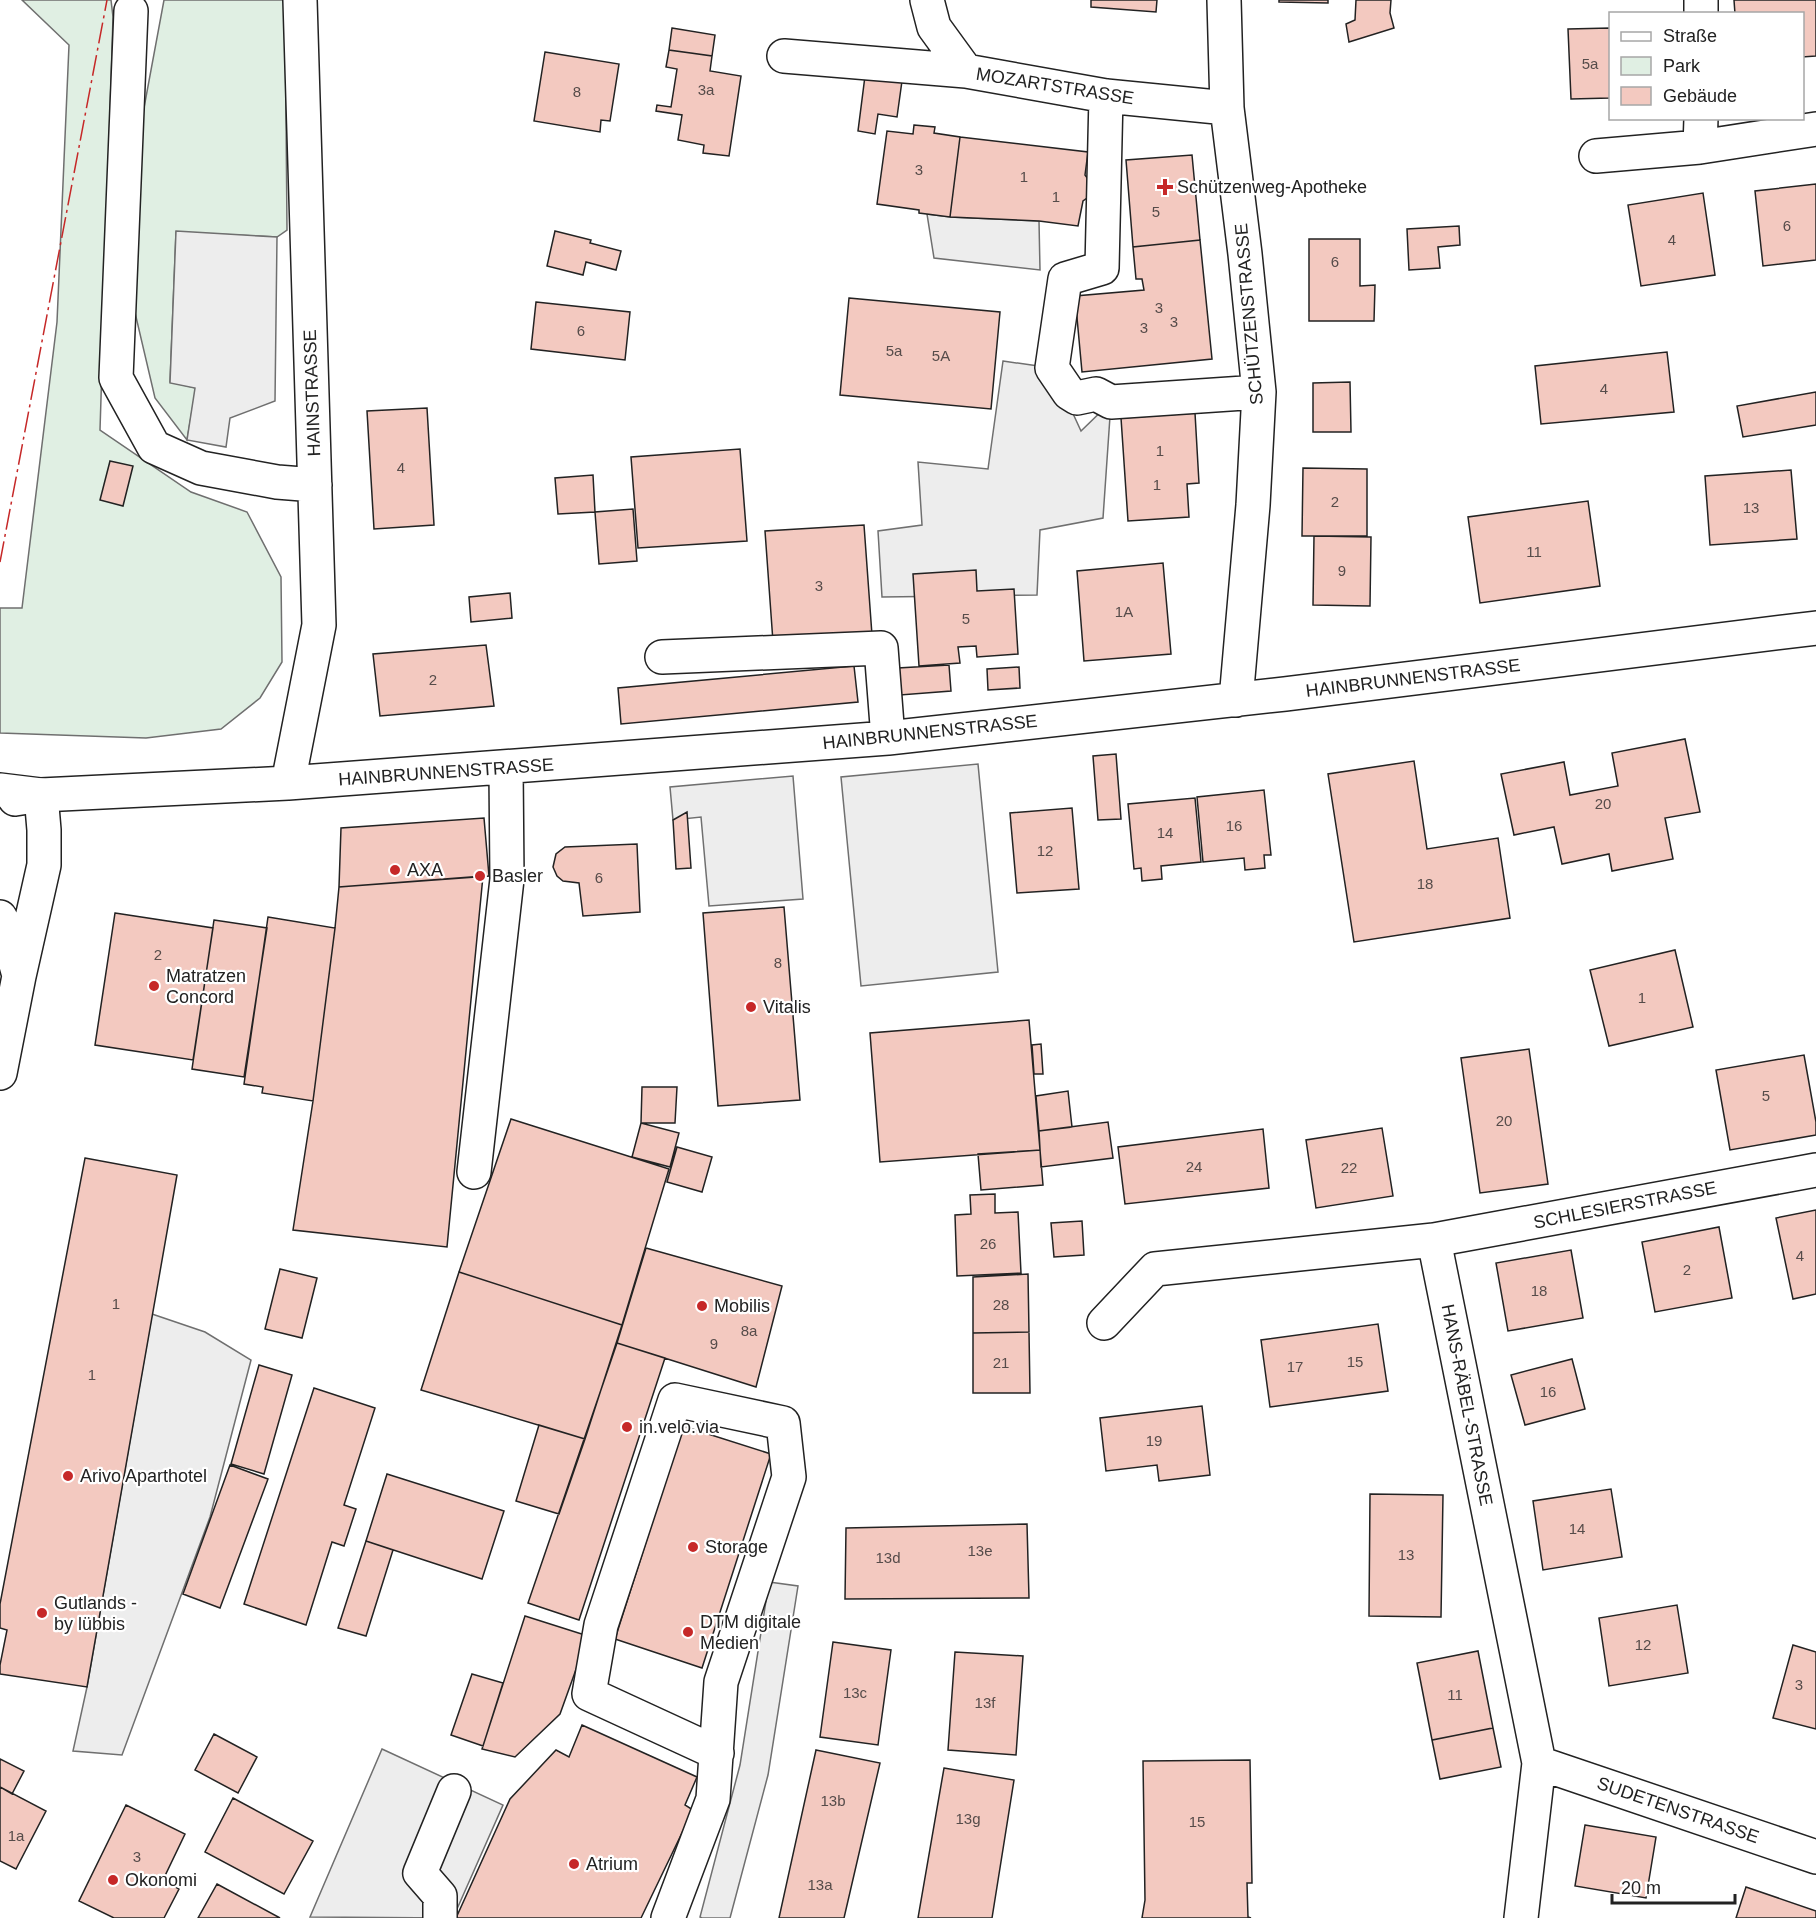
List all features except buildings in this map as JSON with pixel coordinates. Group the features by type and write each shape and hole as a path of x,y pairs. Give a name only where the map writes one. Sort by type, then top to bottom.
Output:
{"street":[{"name":"HAINSTRASSE","path":"288,783 319,625 300,0"},
{"name":"MOZARTSTRASSE","path":"927,0 933,27 966,71 1106,96 1227,108"},
{"name":"SCHÜTZENSTRASSE","path":"1224,0 1227,108 1259,392 1254,505 1236,700"},
{"path":"131,11 116,378 154,447 201,468 277,482 315,486"},
{"path":"784,56 966,71"},
{"path":"1106,96 1102,268 1065,279 1052,368 1069,393 1077,398 1096,394 1111,402 1259,392"},
{"path":"1596,156 1700,133 1816,129"},
{"name":"HAINBRUNNENSTRASSE","path":"41,795 288,783 888,738 1236,700 1816,628"},
{"path":"662,657 881,648 888,738"},
{"path":"474,1172 507,879 506,768"},
{"path":"0,790 41,795"},
{"path":"0,801 41,795"},
{"path":"0,1072 44,865 41,795"},
{"path":"0,917 6,928 19,976"},
{"name":"SCHLESIERSTRASSE","path":"1434,1240 1816,1170"},
{"path":"1104,1323 1155,1269 1434,1240"},
{"name":"HANS-RÄBEL-STRASSE","path":"1434,1240 1539,1763 1521,1918"},
{"path":"668,1918 713,1799 717,1753 721,1682 789,1477 783,1423 675,1400 601,1625 589,1694 717,1753"},
{"name":"SUDETENSTRASSE","path":"1539,1763 1816,1857"},
{"path":"440,1918 440,1896 420,1873 454,1791"}],"green space":[{"path":"22,0 111,0 113,17 100,430 191,492 247,512 281,577 282,662 260,698 221,729 146,738 0,733 0,608 22,608 57,322 69,45"},
{"path":"164,0 285,0 287,230 277,237 176,232 170,382 196,388 187,440 155,398 129,287 133,167"}],"shaded area":[{"path":"927,214 1039,221 1040,270 934,258"},
{"path":"176,231 277,237 275,401 230,418 226,447 187,440 195,388 170,383"},
{"path":"1003,361 1052,368 1081,431 1111,402 1103,518 1040,530 1037,595 882,597 878,531 922,525 918,462 988,469"},
{"path":"978,764 998,972 861,986 841,777"},
{"path":"793,776 803,899 709,906 701,817 673,820 670,787"},
{"path":"152,1314 205,1332 251,1360 210,1517 122,1755 73,1751 87,1687"},
{"path":"769,1582 798,1586 768,1775 730,1918 702,1918 700,1917 740,1765"},
{"path":"382,1749 503,1805 453,1918 310,1917"}],"power":[{"path":"0,562 107,0"}],"place":[{"name":"Schützenweg-Apotheke","path":"1165,187"},
{"name":"AXA","path":"395,870"},
{"name":"Basler","path":"480,876"},
{"name":"Matratzen Concord","path":"154,986"},
{"name":"Vitalis","path":"751,1007"},
{"name":"Mobilis","path":"702,1306"},
{"name":"in.velo.via","path":"627,1427"},
{"name":"Arivo Aparthotel","path":"68,1476"},
{"name":"Storage","path":"693,1547"},
{"name":"Gutlands - by lübbis","path":"42,1613"},
{"name":"DTM digitale Medien","path":"688,1632"},
{"name":"Atrium","path":"574,1864"},
{"name":"Okonomi","path":"113,1880"}]}
